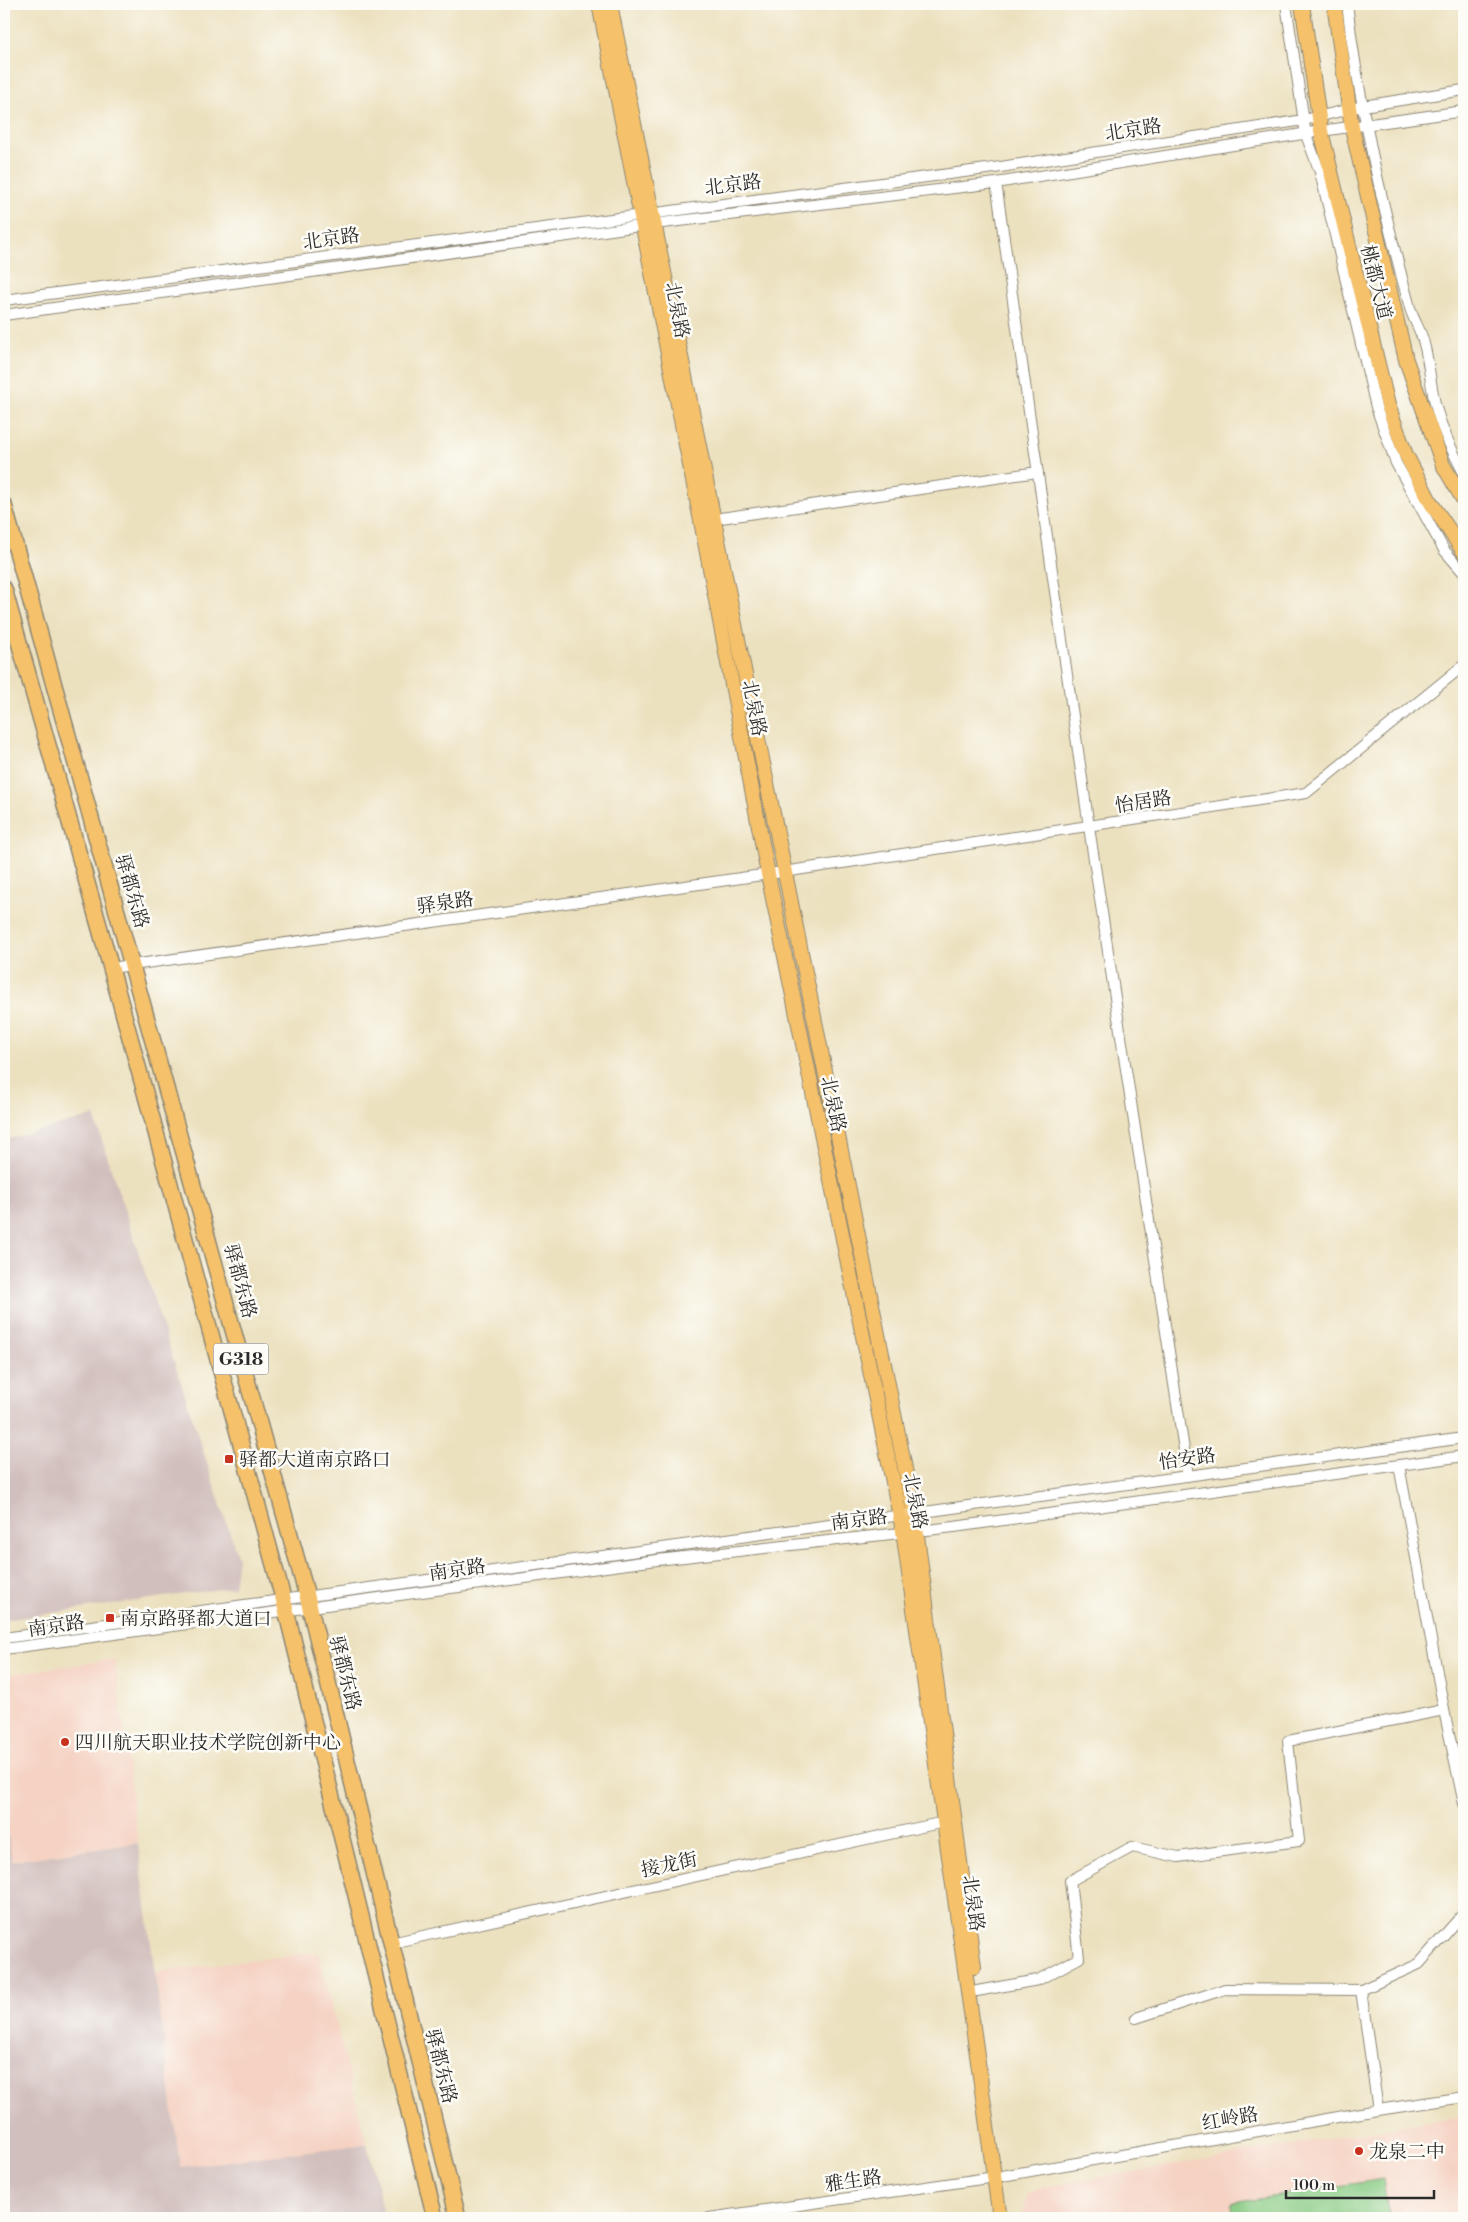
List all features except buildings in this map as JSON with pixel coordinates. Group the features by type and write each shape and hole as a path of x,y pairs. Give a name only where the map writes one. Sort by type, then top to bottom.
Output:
{"highway":[{"name":"驿都东路","path":"4,504 308,1601 458,2218"},
{"name":"G318","path":"4,589 111,968 285,1605 435,2218"}],"main road":[{"name":"北泉路","path":"599,4 647,219 707,520 783,872 907,1514 998,2177 1008,2218"},
{"name":"北泉路","path":"610,4 647,219"},
{"name":"桃都大道","path":"1302,4 1321,131 1388,405 1406,455 1431,503 1464,552"},
{"name":"桃都大道","path":"1334,4 1352,128 1406,360 1443,465 1464,501"},
{"name":"北泉路","path":"707,520 768,874 907,1514"},
{"name":"北泉路","path":"949,1821 977,1991 998,2177 1000,2218"}],"street":[{"path":"1286,4 1306,135 1320,172 1376,407 1396,463 1444,550 1464,574"},
{"path":"1347,4 1366,125 1377,176 1411,311 1423,338 1437,410 1452,451 1464,473"},
{"name":"北京路","path":"4,315 994,168 1304,120 1349,108 1464,90"},
{"name":"北京路","path":"4,300 647,219 996,183 1306,135 1321,131 1464,111"},
{"path":"996,183 1089,827 1188,1476"},
{"path":"707,520 1038,472"},
{"name":"怡居路","path":"783,872 1306,793 1464,665"},
{"name":"驿泉路","path":"111,968 132,963 783,872"},
{"name":"怡安路","path":"308,1601 907,1514 1464,1438"},
{"name":"怡安路","path":"909,1530 954,1527 1464,1456"},
{"path":"1399,1465 1444,1710 1464,1804"},
{"name":"南京路","path":"4,1650 308,1601 909,1530"},
{"path":"4,1638 285,1605"},
{"path":"977,1991 1038,1980 1079,1958 1070,1881 1132,1847 1178,1857 1299,1841 1288,1741 1444,1710"},
{"name":"接龙街","path":"392,1943 949,1821"},
{"path":"1136,2018 1225,1989 1362,1990 1419,1964 1464,1913"},
{"path":"1362,1990 1378,2110"},
{"name":"红岭路","path":"998,2177 1378,2110 1464,2097"},
{"name":"雅生路","path":"709,2218 998,2177"}],"shaded area":[{"path":"94,1116 238,1558 234,1587 4,1620 4,1140"},
{"name":"四川航天职业技术学院创新中心","path":"115,1659 138,1843 11,1861 4,1808 4,1675"},
{"path":"4,1808 12,1861 138,1843 180,2167 367,2144 385,2218 4,2218"},
{"path":"318,1952 367,2144 180,2168 155,1972"},
{"name":"龙泉二中","path":"1464,2116 1464,2218 1022,2218 1028,2194 1043,2187"}],"green space":[{"path":"1384,2179 1390,2218 1233,2218 1232,2202"}],"place":[{"name":"驿都大道南京路口","path":"229,1459"},
{"name":"南京路驿都大道口","path":"110,1618"},
{"name":"四川航天职业技术学院创新中心","path":"65,1742"},
{"name":"龙泉二中","path":"1359,2151"}]}
